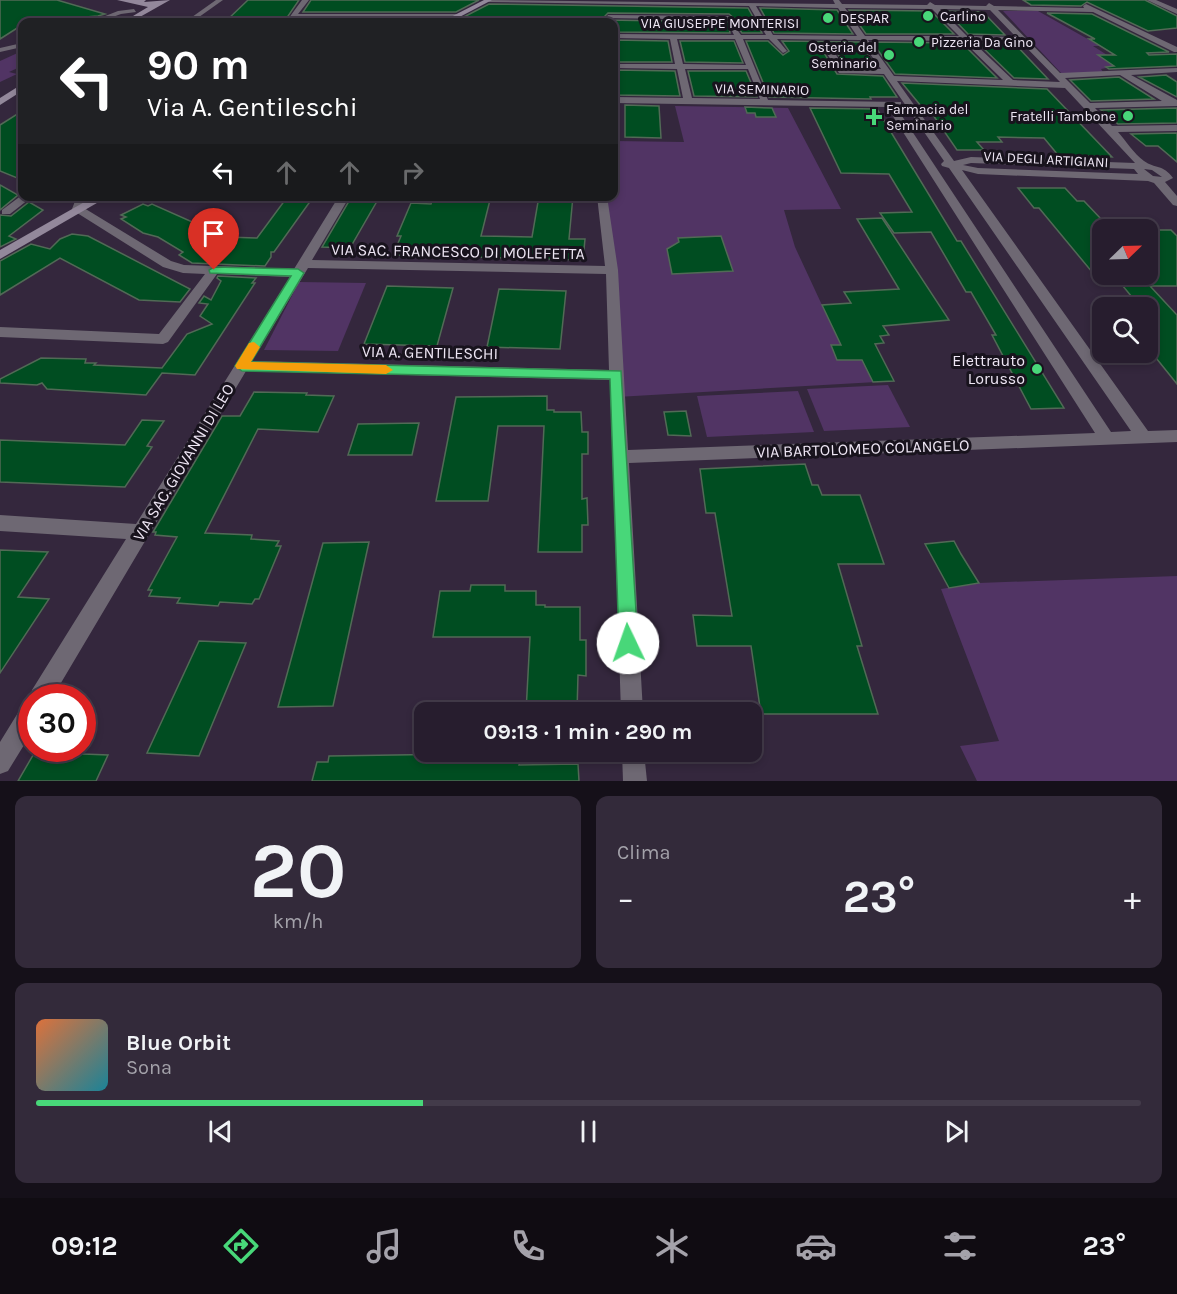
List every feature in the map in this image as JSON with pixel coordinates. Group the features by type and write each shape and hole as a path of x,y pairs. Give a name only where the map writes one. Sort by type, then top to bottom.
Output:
{"main road":[{"path":"120,0 155,5"},
{"path":"134,18 167,0"},
{"path":"454,18 489,0"},
{"path":"122,18 142,3"},
{"path":"0,93 18,82"},
{"path":"0,102 18,91"},
{"path":"0,255 94,201"}],"street":[{"path":"194,18 220,0"},
{"path":"291,18 306,0"},
{"path":"489,0 721,2 752,5 868,3 933,7 1094,10"},
{"path":"926,0 1011,83"},
{"path":"984,0 1110,129 1141,166 1139,170 1163,179 1177,202"},
{"path":"1075,0 1177,50"},
{"path":"1150,0 1177,12"},
{"path":"608,18 609,1"},
{"path":"721,2 738,36 765,102"},
{"path":"838,3 1143,436"},
{"path":"752,5 770,36 783,51"},
{"path":"104,18 120,12 134,11"},
{"path":"346,18 386,12 458,16"},
{"path":"293,16 324,18"},
{"path":"618,20 729,18"},
{"name":"VIA GIUSEPPE MONTERISI","path":"618,36 1021,39"},
{"path":"672,36 688,101"},
{"path":"1167,46 1177,45"},
{"path":"0,50 18,46"},
{"path":"830,52 842,71 1065,85"},
{"path":"618,66 751,67"},
{"path":"1057,76 1177,70"},
{"path":"1122,73 1175,103"},
{"name":"VIA SEMINARIO","path":"618,99 910,104"},
{"path":"1088,106 1175,103"},
{"path":"890,104 1106,437"},
{"path":"1110,129 1177,128"},
{"name":"VIA DEGLI ARTIGIANI","path":"951,165 971,160 1155,167"},
{"path":"928,164 951,165"},
{"name":"VIA DEGLI ARTIGIANI","path":"951,165 978,171 1163,179"},
{"path":"1155,167 1165,173 1163,179"},
{"path":"1155,167 1177,168"},
{"path":"6,212 21,201"},
{"path":"78,209 81,201"},
{"name":"VIA SAC. GIOVANNI DI LEO","path":"49,684 342,201"},
{"path":"603,201 612,270 632,702"},
{"name":"VIA SAC. FRANCESCO DI MOLEFETTA","path":"78,209 167,264 183,269 612,270"},
{"path":"995,267 1024,267"},
{"path":"0,332 163,339 214,270"},
{"name":"VIA A. GENTILESCHI","path":"242,366 616,375"},
{"name":"VIA BARTOLOMEO COLANGELO","path":"620,458 1106,437 1177,436"},
{"path":"0,524 141,532"},
{"path":"0,763 18,734"},
{"path":"634,762 635,781"}],"shaded area":[{"path":"1003,11 1038,11 1100,46 1093,46 1107,55 1100,55 1116,66 1101,69 1103,72 1062,74"},
{"path":"18,53 18,68 9,72 17,74 0,82 0,61"},
{"path":"675,106 788,108 841,209 784,210 795,247 828,318 874,344 894,381 617,397 602,201 618,201 618,141 684,142"},
{"path":"299,282 366,283 338,351 264,350"},
{"path":"888,385 910,427 824,431 807,389"},
{"path":"798,391 814,432 707,437 697,396"},
{"path":"1177,576 1177,781 977,781 960,746 999,741 941,589 979,583"}],"building":[{"path":"0,0 57,0 105,14 73,18 18,18 18,28 0,39"},
{"path":"248,0 299,0 287,18 229,18"},
{"path":"311,0 479,0 456,12 303,12"},
{"path":"1023,0 1145,0 1177,16 1177,28 1148,31 1087,2 1081,6 1031,5"},
{"path":"489,4 748,8 762,33 742,33 736,25 729,28 730,33 618,32 618,20 729,22 735,19 729,14 608,13 605,18 462,18"},
{"path":"760,8 837,10 853,34 774,33"},
{"path":"849,10 931,11 954,34 866,34"},
{"path":"946,11 983,12 1005,35 968,34"},
{"path":"1047,13 1092,14 1169,52 1147,53 1149,55 1177,54 1177,66 1109,69 1106,67 1114,66 1098,55 1115,55 1089,39 1095,39"},
{"path":"618,40 668,41 672,62 618,62"},
{"path":"680,41 734,41 743,63 685,62"},
{"path":"746,41 768,41 783,55 789,51 782,41 859,42 877,67 846,67 834,48 825,50 824,53 837,74 883,76 897,97 870,97 871,99 769,97"},
{"path":"872,42 962,43 997,78 895,74"},
{"path":"978,43 1014,43 1048,79 1014,78"},
{"path":"618,70 675,71 680,96 618,95"},
{"path":"688,71 746,71 757,97 694,96"},
{"path":"1166,75 1177,82 1177,97 1139,77"},
{"path":"1119,77 1154,99 1091,101 1070,80"},
{"path":"902,83 1047,89 1112,157 1058,155 1044,138 998,137 1002,142 977,142 984,150 957,150 931,112 926,112"},
{"path":"625,105 659,106 661,138 625,137"},
{"path":"745,107 772,108 776,117 756,117 755,113 747,113"},
{"path":"810,108 877,109 957,241 961,241 1064,408 1031,409 992,335 996,335 971,292 966,292 931,232 894,233 880,213 912,212 889,174 841,173"},
{"path":"1177,108 1177,123 1118,124 1101,110"},
{"path":"18,114 18,178 0,171 0,125"},
{"path":"1177,133 1177,162 1158,146 1146,146 1131,134"},
{"path":"0,185 18,195 0,210"},
{"path":"1018,188 1065,188 1077,201 1084,201 1101,219 1092,219 1092,272 1039,208 1034,208"},
{"path":"284,201 310,201 274,252 271,252 271,257 265,266 192,263 179,255 183,252 158,237 143,233 121,219 126,217 121,215 143,204 148,206 152,204 226,237 257,238"},
{"path":"349,201 377,201 350,248 322,247"},
{"path":"432,201 490,201 481,236 532,237 538,201 573,201 569,239 585,239 583,260 393,255 401,236 397,236 411,203 431,204"},
{"path":"29,202 43,210 9,236 16,239 0,247 0,215 11,216"},
{"path":"882,218 949,320 883,326 889,335 880,336 884,343 875,344 894,381 873,382 862,360 837,360 831,345 841,345 822,305 851,303 844,292 899,289 857,219"},
{"path":"1158,230 1171,230 1177,236 1177,286 1150,286 1177,315 1177,384 1158,360 1158,297 1132,297 1122,285 1158,285"},
{"path":"72,234 88,236 190,289 180,302 139,300 60,258 0,295 0,261 31,244 50,249 60,239"},
{"path":"721,236 733,271 672,274 667,249 679,242 678,238"},
{"path":"218,276 256,278 252,283 255,283 195,375 162,373 146,395 47,389 42,383 37,385 0,383 0,379 41,358 86,359 85,363 96,363 94,365 162,368 187,334 212,324 200,316 208,304 199,303 204,296 211,300 221,281 217,278"},
{"path":"387,286 453,288 437,346 364,344"},
{"path":"499,289 566,291 560,349 487,347"},
{"path":"254,392 334,396 318,432 258,429 205,533 252,535 251,539 279,541 276,546 281,546 259,599 255,599 252,604 220,602 218,606 177,603 180,598 149,596 152,590 148,590 177,537 155,535 156,532 153,532 222,416 240,416"},
{"path":"547,396 547,410 581,412 582,432 588,432 588,454 582,454 582,499 587,498 588,525 582,525 582,552 538,552 544,426 498,426 488,501 436,501 456,397"},
{"path":"686,411 691,436 668,435 664,412"},
{"path":"142,420 164,421 147,446 152,447 125,487 0,482 0,440 125,445"},
{"path":"419,423 412,455 348,455 358,424"},
{"path":"805,464 812,485 818,485 822,495 860,495 884,564 838,564 862,646 857,646 878,714 762,714 762,702 759,702 751,646 697,646 693,615 732,616 715,513 706,513 700,469"},
{"path":"954,541 979,583 949,588 925,544"},
{"path":"369,542 333,706 278,707 323,543"},
{"path":"0,550 48,552 18,597 49,599 0,673"},
{"path":"471,585 505,585 505,591 536,591 536,605 580,607 580,640 586,640 586,676 578,675 577,702 527,702 530,637 433,637 440,591 470,591"},
{"path":"199,641 246,643 199,756 147,753"},
{"path":"96,755 108,755 96,781 18,781 29,762 96,762"},
{"path":"414,755 414,762 578,764 579,781 312,781 317,762 328,762 329,756"}],"slow traffic":[{"path":"254,347 242,366 386,370"}],"place":[{"name":"Carlino","path":"928,16"},
{"name":"DESPAR","path":"828,18"},
{"name":"Pizzeria Da Gino","path":"919,42"},
{"name":"Osteria del Seminario","path":"889,55"},
{"name":"Fratelli Tambone","path":"1128,116"},
{"name":"Farmacia del Seminario","path":"874,117"},
{"name":"Elettrauto Lorusso","path":"1037,369"}],"route":[{"path":"214,270 298,273 242,366 616,375 628,643"}]}
